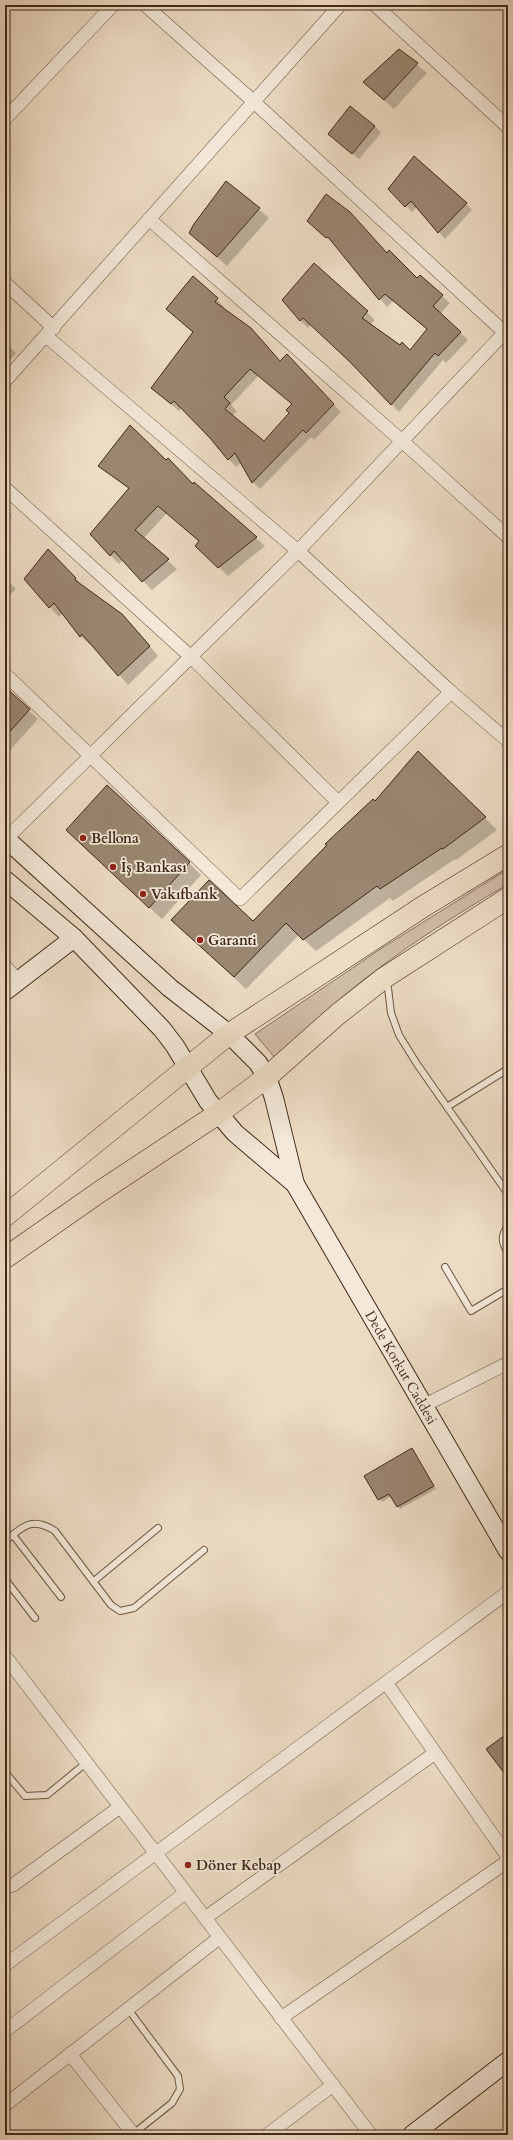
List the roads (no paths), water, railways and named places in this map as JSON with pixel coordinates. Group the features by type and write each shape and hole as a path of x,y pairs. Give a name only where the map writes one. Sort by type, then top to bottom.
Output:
{"main road":[{"name":"Dede Korkut Caddesi","path":"6,839 170,988 230,1034 258,1063 267,1077 279,1116 294,1184 508,1551"},
{"path":"5,1216 230,1034 424,906 508,855"},
{"name":"Dede Korkut Caddesi","path":"5,880 74,938 162,1029 188,1067 208,1101 219,1114 240,1137 294,1184"},
{"path":"5,1258 146,1160 219,1114 267,1077 337,1015 384,978 508,898"},
{"path":"11,986 74,938"},
{"path":"418,2133 507,2064"}],"street":[{"path":"5,119 113,5"},
{"path":"6,839 298,551 506,330 145,5"},
{"path":"5,381 340,5"},
{"path":"375,5 508,127"},
{"path":"149,219 402,441 508,538"},
{"path":"5,283 50,332 298,551 451,692 508,741"},
{"path":"5,488 191,657 338,802"},
{"path":"5,674 89,757 240,900 451,692"},
{"path":"5,966 11,986"},
{"path":"423,1406 508,1363"},
{"path":"5,1965 154,1853 387,1684 508,1592"},
{"path":"7,1662 371,2135"},
{"path":"387,1684 508,1858"},
{"path":"205,1918 435,1753"},
{"path":"5,1888 13,1885 120,1807"},
{"path":"281,2018 508,1861"},
{"path":"5,2031 185,1893"},
{"path":"5,2105 219,1938"},
{"path":"70,2054 133,2134"},
{"path":"267,2135 333,2085"}],"lane":[{"path":"384,978 388,988 391,1013 399,1035 508,1194"},
{"path":"447,1107 508,1069"},
{"path":"508,1226 502,1240 508,1252"},
{"path":"445,1267 472,1311 508,1289"},
{"path":"5,1541 33,1522 43,1523 55,1531 111,1605 120,1611 134,1608 204,1550"},
{"path":"94,1581 158,1528"},
{"path":"13,1535 61,1597"},
{"path":"5,1579 35,1618"},
{"path":"5,1772 25,1796 34,1797 47,1795 86,1763"},
{"path":"128,2009 178,2076 180,2089 172,2103 133,2134"}],"place":[{"name":"Bellona","path":"83,838"},
{"name":"İş Bankası","path":"113,867"},
{"name":"Vakıfbank","path":"143,894"},
{"name":"Garanti","path":"200,940"},
{"name":"Döner Kebap","path":"188,1865"}]}
